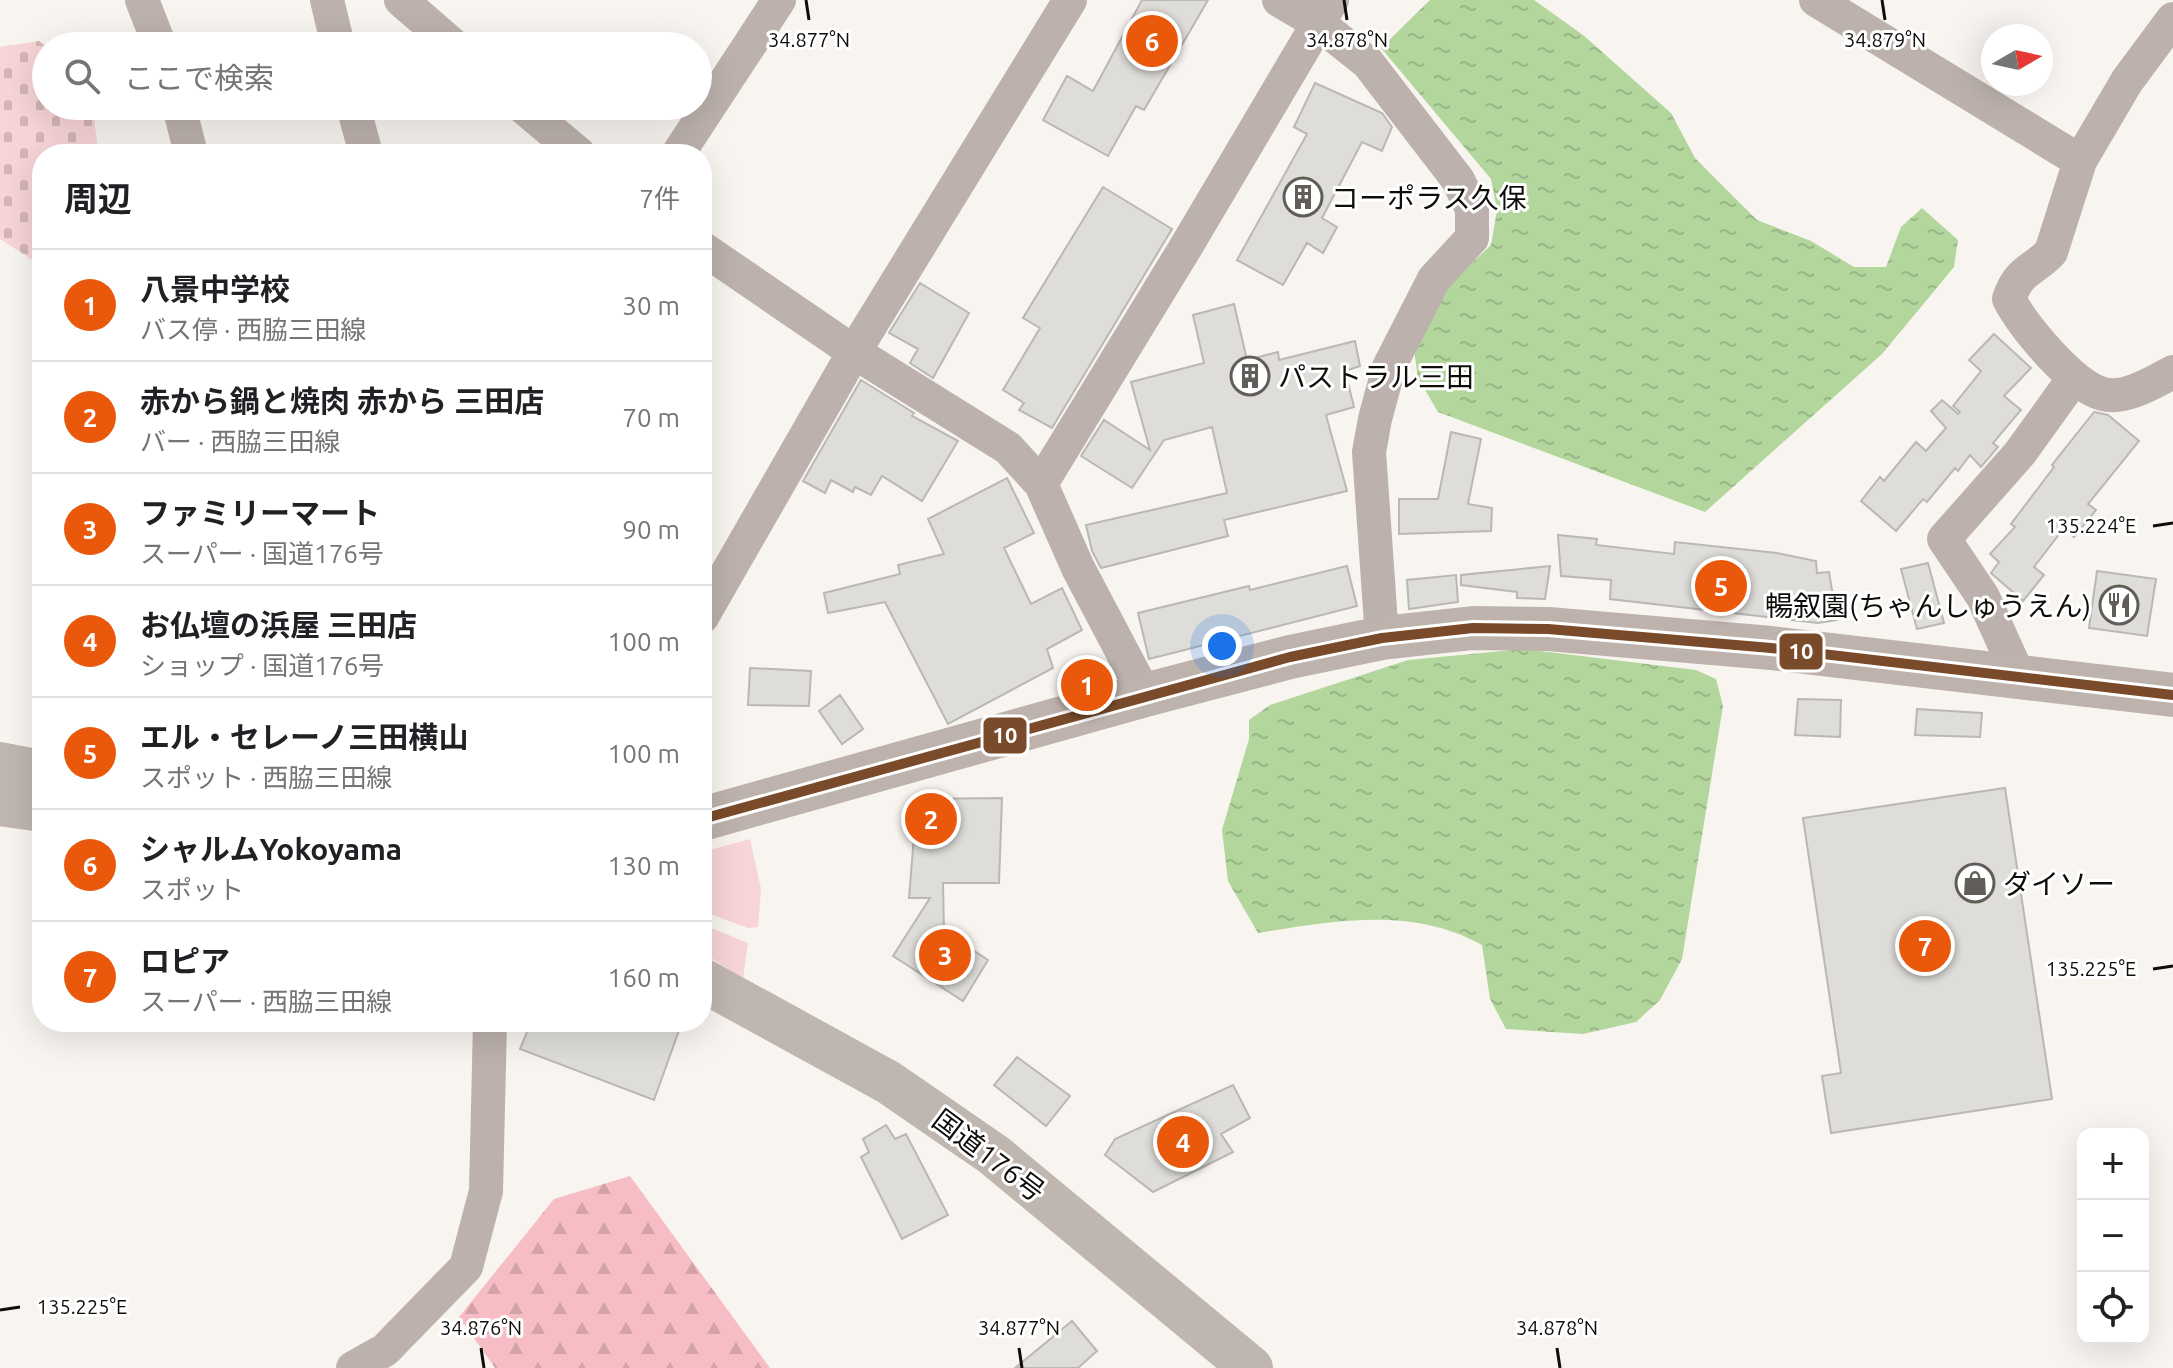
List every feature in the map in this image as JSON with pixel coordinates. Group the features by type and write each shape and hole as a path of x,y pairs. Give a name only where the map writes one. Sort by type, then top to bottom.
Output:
{"highway":[{"path":"0,764 32,770"},
{"path":"0,804 32,809"},
{"name":"国道176号","path":"713,984 888,1082 994,1155 1251,1368"}],"main road":[{"path":"712,816 1290,657 1382,638 1473,628 1548,629 1771,648 2173,695"}],"street":[{"path":"142,0 155,32"},
{"path":"327,0 335,32"},
{"path":"401,0 438,32"},
{"path":"712,102 779,0"},
{"path":"712,600 854,352 1070,0"},
{"path":"1279,0 1325,12 1458,180 1472,209 1472,238 1434,279 1389,367 1375,419 1369,452 1382,638"},
{"path":"1816,0 2080,161"},
{"path":"1041,484 1325,12"},
{"path":"2173,19 2127,81 2080,161 2051,252 2023,272 2013,286 2009,299 2022,323 2074,378 2104,395 2128,393 2173,372"},
{"path":"182,120 188,144"},
{"path":"357,120 363,144"},
{"path":"539,120 567,144"},
{"path":"685,144 700,120"},
{"path":"712,255 854,352 1008,448 1041,484 1078,568 1145,695"},
{"path":"2019,677 1983,597 1944,539 2020,453 2074,378"},
{"path":"353,1368 385,1350 466,1267 486,1191 490,1032"}],"green space":[{"path":"32,42 32,120 95,120 97,144 32,144 32,260 0,239 0,47"},
{"path":"750,839 761,889 758,927 748,928 712,915 712,849"},
{"path":"712,928 748,943 743,979 712,959"},
{"path":"630,1176 770,1368 495,1368 459,1317 554,1199"}],"water":[{"path":"1430,0 1534,0 1583,35 1671,113 1695,158 1757,220 1811,241 1854,267 1886,267 1901,227 1922,208 1958,240 1954,267 1882,354 1705,512 1438,412 1418,378 1413,343 1439,294 1491,245 1497,210 1491,179 1381,48"},
{"path":"1524,649 1696,670 1716,679 1723,706 1682,959 1660,1000 1636,1022 1583,1034 1506,1029 1490,999 1482,945 1455,933 1428,925 1372,920 1258,933 1228,881 1222,830 1249,739 1249,720 1270,705 1408,660"}],"building":[{"path":"1142,0 1208,0 1144,110 1136,106 1108,156 1043,120 1067,76 1093,91"},
{"path":"1315,83 1382,113 1392,127 1382,151 1362,142 1322,218 1337,227 1323,253 1307,243 1283,285 1237,260 1307,134 1294,127"},
{"path":"1103,187 1172,229 1052,428 1019,410 1024,403 1003,390 1040,328 1023,318"},
{"path":"920,283 969,313 933,378 910,363 918,349 889,333"},
{"path":"1234,304 1247,360 1278,352 1279,360 1355,341 1360,366 1345,371 1354,407 1326,415 1347,491 1224,520 1228,536 1101,568 1092,551 1086,525 1227,493 1212,427 1164,440 1132,488 1081,456 1104,420 1150,450 1131,382 1204,363 1193,315"},
{"path":"1994,334 2031,368 2004,396 2021,410 1993,443 1998,447 1981,467 1970,455 1927,502 1923,499 1896,531 1861,501 1880,477 1884,481 1916,442 1926,451 1946,428 1931,411 1942,400 1958,414 1960,412 1953,406 1981,371 1969,360"},
{"path":"861,380 914,413 912,416 958,441 922,501 882,476 871,495 855,487 853,492 831,480 825,493 803,481"},
{"path":"2094,412 2108,415 2139,441 2088,504 2096,510 2074,537 2064,528 2034,567 2044,575 2023,601 1991,573 1999,562 1990,554 2015,527 2011,524"},
{"path":"1451,432 1481,439 1468,504 1492,508 1491,531 1399,534 1399,499 1438,499"},
{"path":"1007,478 1034,533 1004,548 1031,604 1062,588 1082,630 1047,649 1053,668 948,724 885,602 828,613 824,593 900,574 898,565 944,554 928,519"},
{"path":"1558,535 1597,539 1596,545 1674,554 1675,542 1777,553 1816,561 1817,573 1829,572 1837,620 1818,623 1610,599 1611,580 1561,576"},
{"path":"1928,563 1944,623 1917,629 1901,569"},
{"path":"1347,566 1357,606 1149,659 1138,613"},
{"path":"1550,566 1545,599 1517,598 1517,592 1461,585 1461,575"},
{"path":"2097,571 2156,579 2147,636 2089,628"},
{"path":"1456,575 1458,602 1409,609 1407,580"},
{"path":"750,668 811,671 809,706 748,705"},
{"path":"840,695 863,729 842,744 819,711"},
{"path":"1798,699 1841,700 1840,737 1795,735"},
{"path":"1917,709 1982,713 1980,737 1915,735"},
{"path":"2005,788 2052,1099 1831,1133 1822,1076 1841,1073 1803,818"},
{"path":"1002,798 999,883 943,883 944,931 988,960 963,1001 893,956 930,898 909,898 917,799"},
{"path":"527,1032 678,1032 654,1100 520,1049"},
{"path":"1017,1057 1070,1096 1046,1126 994,1085"},
{"path":"1233,1085 1250,1118 1221,1134 1233,1152 1153,1192 1105,1155 1115,1139"},
{"path":"886,1125 895,1139 906,1134 948,1215 902,1239 861,1157 869,1152 863,1139"},
{"path":"1072,1321 1097,1351 1078,1368 1015,1368"}],"transit line":[{"name":"10","path":"712,816 1290,657 1382,638 1473,628 1548,629 1771,648 2173,695"}],"place":[{"name":"シャルムYokoyama","path":"1152,41"},
{"name":"コーポラス久保","path":"1303,197"},
{"name":"パストラル三田","path":"1250,376"},
{"name":"エル・セレーノ三田横山","path":"1721,586"},
{"name":"暢叙園(ちゃんしゅうえん)","path":"2119,605"},
{"name":"八景中学校","path":"1087,685"},
{"name":"赤から鍋と焼肉 赤から 三田店","path":"931,819"},
{"name":"ダイソー","path":"1975,883"},
{"name":"ロピア","path":"1925,946"},
{"name":"ファミリーマート","path":"945,955"},
{"name":"お仏壇の浜屋 三田店","path":"1183,1142"}]}
